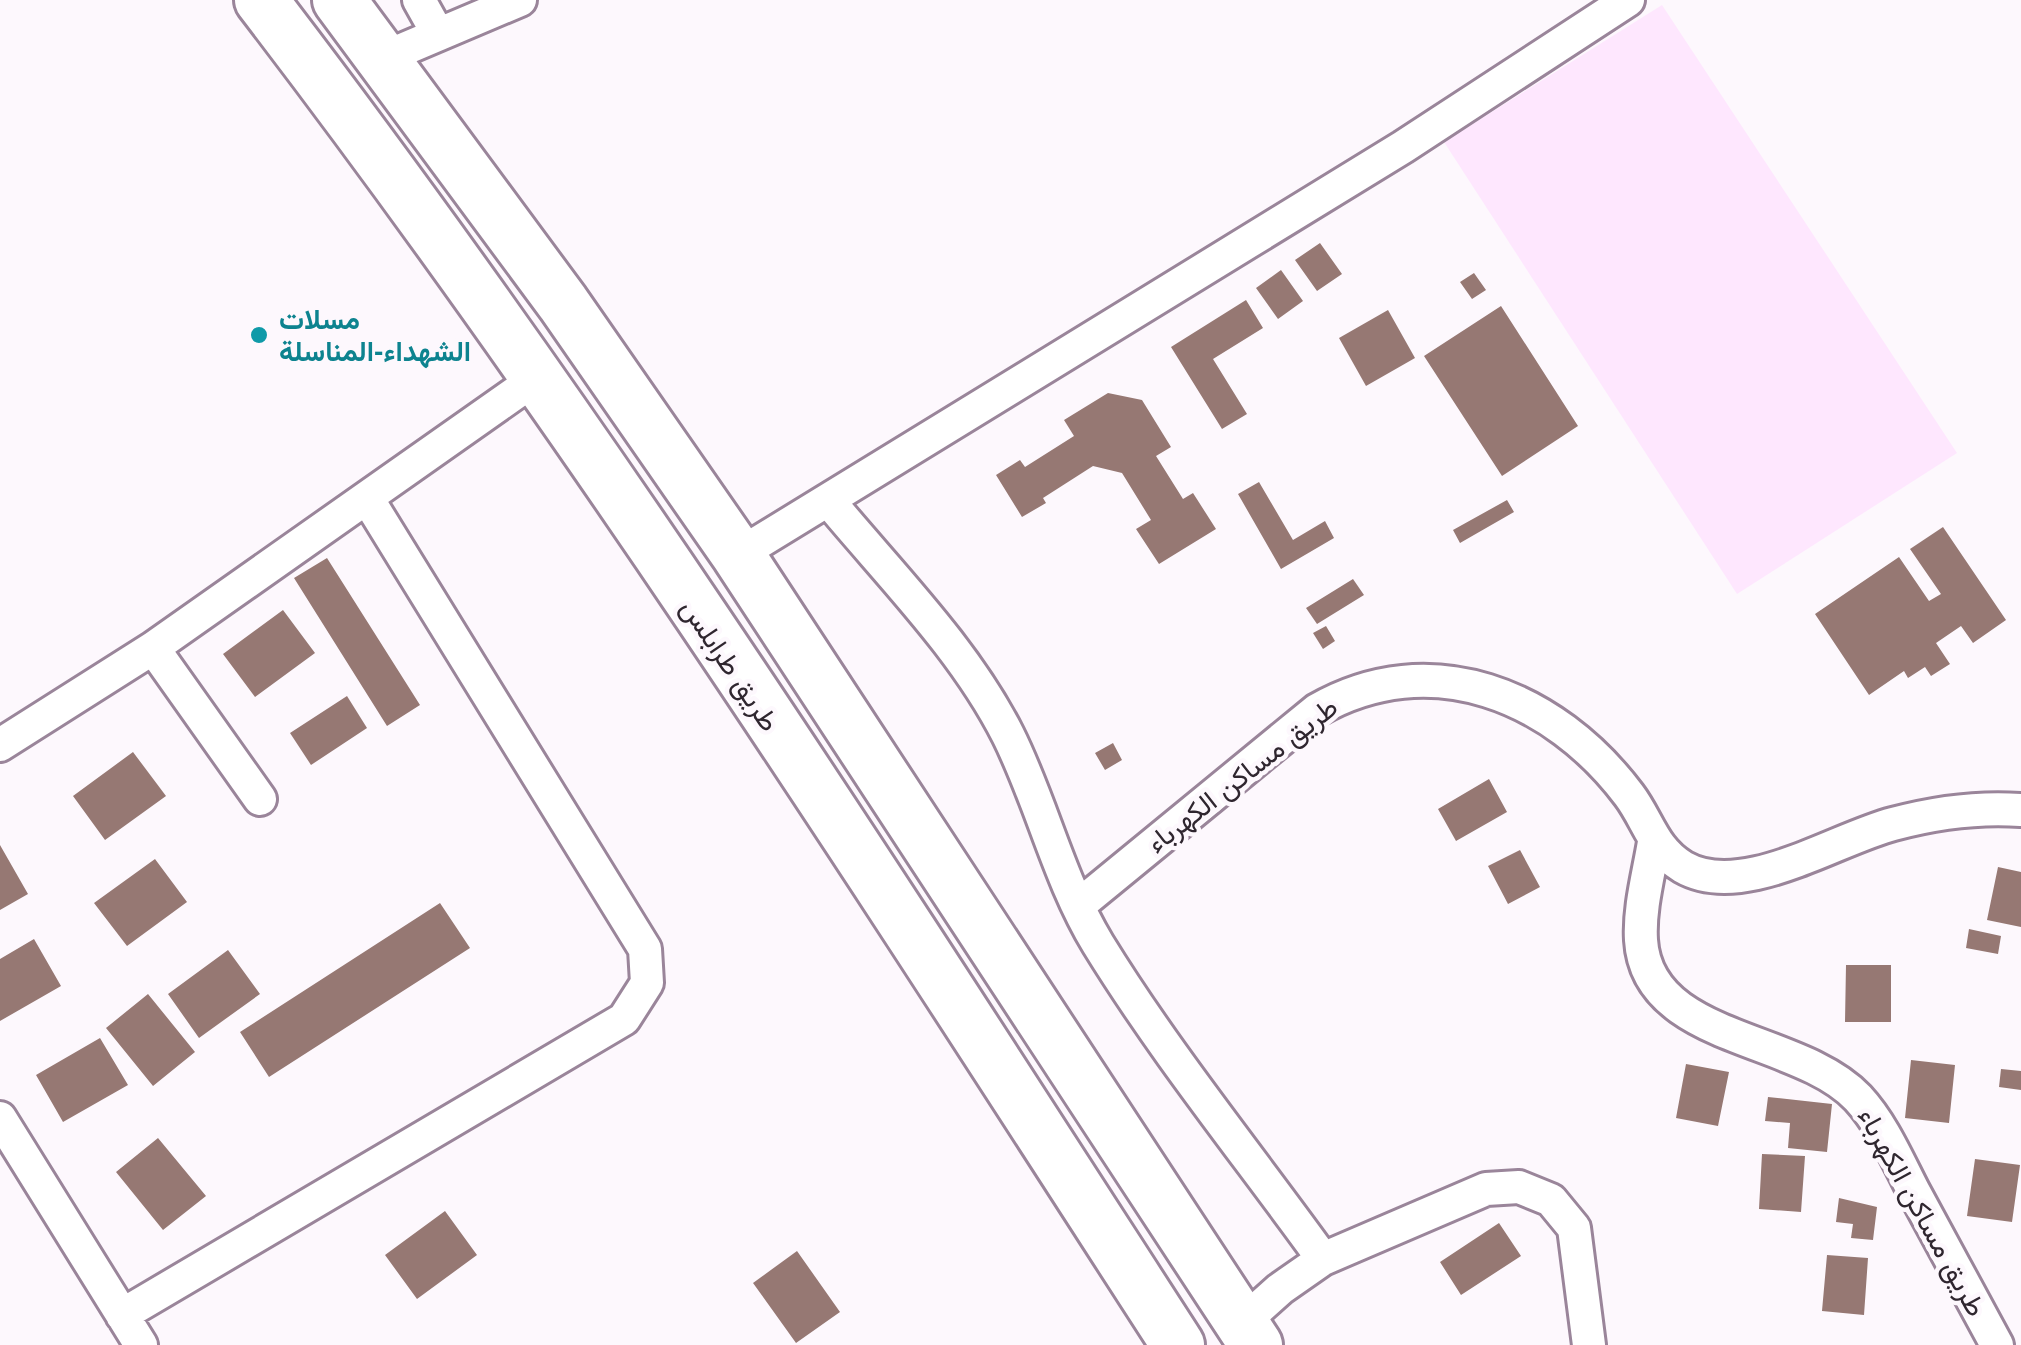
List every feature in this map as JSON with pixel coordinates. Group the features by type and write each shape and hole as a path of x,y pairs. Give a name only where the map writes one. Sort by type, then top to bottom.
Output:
{"highway":[{"name":"طريق طرابلس","path":"260,0 538,377 977,1034 1178,1345"},
{"path":"338,0 563,303 738,555 1249,1334"}],"street":[{"path":"420,0 438,34"},
{"path":"384,58 520,0"},
{"path":"738,555 1386,157 1628,0"},
{"path":"0,745 152,648 538,377"},
{"path":"122,1315 624,1019 647,983 645,949 368,498"},
{"path":"828,500 969,670 990,702 1026,774 1078,906 1116,971 1323,1259"},
{"path":"152,648 260,799"},
{"name":"طريق مساكن الكهرباء","path":"1078,906 1317,710 1352,689 1402,678 1450,680 1523,703 1578,739 1630,796 1654,842 1684,868 1732,878 1813,855 1892,824 1971,809 2021,810"},
{"name":"طريق مساكن الكهرباء","path":"1654,842 1641,937 1652,979 1664,995 1696,1019 1818,1067 1859,1099 1885,1138 1997,1345"},
{"path":"0,1118 140,1345"},
{"path":"1249,1334 1280,1289 1323,1259 1486,1189 1519,1186 1535,1191 1564,1212 1574,1228 1589,1345"}],"shaded area":[{"path":"1662,5 1957,453 1737,594 1444,142"}],"building":[{"path":"1320,243 1342,274 1317,291 1295,260"},
{"path":"1281,270 1303,301 1278,319 1256,288"},
{"path":"1474,273 1486,290 1472,299 1460,282"},
{"path":"1246,300 1263,328 1213,359 1247,414 1222,429 1171,347"},
{"path":"1501,306 1578,426 1502,476 1424,356"},
{"path":"1388,310 1415,358 1366,386 1339,338"},
{"path":"1108,393 1142,400 1171,447 1156,456 1183,499 1193,493 1216,529 1159,564 1136,529 1151,520 1122,473 1093,466 1043,498 1046,503 1022,517 996,475 1020,460 1025,467 1074,436 1064,420"},
{"path":"1259,482 1293,540 1325,521 1334,538 1281,569 1238,494"},
{"path":"1507,500 1514,512 1460,543 1453,530"},
{"path":"1943,527 2006,620 1973,643 1961,626 1936,643 1950,664 1931,676 1925,667 1908,678 1904,671 1869,695 1815,614 1899,557 1929,601 1941,594 1910,549"},
{"path":"327,558 420,705 387,726 294,578"},
{"path":"1353,579 1364,595 1317,624 1306,608"},
{"path":"283,610 315,653 255,697 223,654"},
{"path":"1326,626 1335,641 1323,649 1313,633"},
{"path":"347,696 367,728 311,765 290,733"},
{"path":"1113,743 1122,760 1105,770 1095,753"},
{"path":"133,752 166,796 105,840 73,796"},
{"path":"1489,779 1507,812 1456,841 1438,809"},
{"path":"0,845 28,894 0,910"},
{"path":"1520,850 1540,887 1508,904 1488,866"},
{"path":"155,859 187,902 127,946 94,903"},
{"path":"1998,867 2021,872 2021,927 1987,920"},
{"path":"440,903 470,948 269,1077 240,1032"},
{"path":"1969,929 2001,936 1998,954 1966,948"},
{"path":"34,939 61,986 0,1021 0,959"},
{"path":"228,950 260,994 199,1038 168,994"},
{"path":"1846,965 1891,965 1891,1022 1845,1022"},
{"path":"148,994 195,1052 153,1086 106,1028"},
{"path":"100,1038 128,1085 63,1122 36,1075"},
{"path":"1911,1060 1955,1065 1949,1123 1905,1118"},
{"path":"1686,1064 1729,1072 1718,1126 1676,1118"},
{"path":"2001,1069 2021,1071 2021,1090 1999,1087"},
{"path":"1768,1097 1832,1104 1827,1152 1788,1148 1790,1123 1765,1121"},
{"path":"158,1138 206,1196 163,1230 116,1172"},
{"path":"1762,1154 1805,1156 1801,1212 1759,1209"},
{"path":"1975,1159 2020,1165 2012,1222 1967,1216"},
{"path":"1839,1198 1877,1207 1873,1240 1851,1238 1853,1224 1836,1222"},
{"path":"445,1211 477,1255 417,1299 385,1255"},
{"path":"1499,1223 1521,1256 1461,1295 1440,1262"},
{"path":"797,1251 840,1312 796,1343 753,1283"},
{"path":"1827,1255 1868,1258 1864,1315 1822,1311"}],"place":[{"name":"مسلات الشهداء-المناسلة","path":"259,335"}]}
